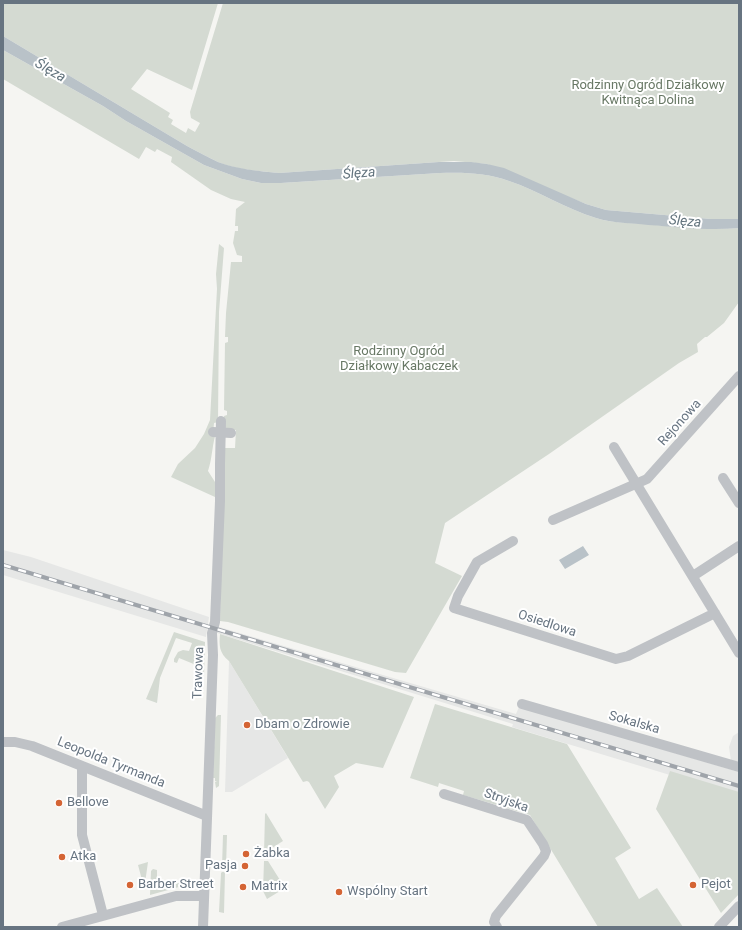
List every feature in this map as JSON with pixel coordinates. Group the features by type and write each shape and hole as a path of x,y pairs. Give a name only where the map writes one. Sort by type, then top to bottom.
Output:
{"street":[{"name":"Rejonowa","path":"637,483 647,479 739,376"},
{"name":"Trawowa","path":"203,927 213,655 212,633 215,622 220,501 221,421"},
{"path":"614,447 739,653"},
{"path":"723,478 739,503"},
{"path":"552,520 637,483"},
{"name":"Osiedlowa","path":"513,541 477,562 458,596 454,608 616,659 628,656 715,613"},
{"path":"693,576 739,546"},
{"name":"Sokalska","path":"522,704 739,767"},
{"name":"Leopolda Tyrmanda","path":"3,742 15,742 32,746 207,816"},
{"path":"82,766 82,835 103,915"},
{"name":"Stryjska","path":"444,794 527,820 546,851 544,856 496,916 494,922 497,927"},
{"path":"62,927 176,896 204,896"},
{"path":"719,927 739,906"}],"shaded area":[{"path":"3,550 31,557 209,617 206,637 3,575"},
{"path":"219,627 516,714 519,707 739,772 739,796 512,727 513,724 217,633"},
{"path":"229,661 288,758 232,792 225,792"},
{"path":"739,732 739,764 731,761 729,747 733,736"}],"green space":[{"name":"Rodzinny Ogród Działkowy Kwitnąca Dolina","path":"3,3 218,3 192,90 147,69 131,89 170,113 168,117 173,120 171,124 186,133 188,128 195,132 200,123 191,118 190,112 223,3 739,3 739,219 711,219 606,210 586,204 487,164 454,161 279,173 248,170 225,165 187,146 3,36"},
{"name":"Rodzinny Ogród Działkowy Kabaczek","path":"3,50 204,165 242,179 261,183 281,183 440,173 475,174 501,178 574,210 602,220 692,228 739,228 739,302 724,323 697,344 698,352 679,363 549,454 445,523 435,563 462,576 406,673 395,672 228,622 220,621 223,448 235,448 236,430 226,430 224,426 224,416 227,415 227,411 224,410 225,343 228,342 228,337 225,337 226,313 231,262 242,262 242,256 237,255 233,243 235,231 238,231 238,226 235,226 236,209 245,202 231,199 211,190 171,162 172,157 157,149 155,152 146,147 139,159 3,79"},
{"path":"219,244 224,248 219,312 218,422 214,423 213,434 215,436 208,471 215,482 215,497 171,477 178,464 195,448 204,434 210,420 217,289 216,274"},
{"path":"174,632 205,642 204,676 200,673 201,667 179,658 177,663 174,662 178,652 183,650 189,651 192,643 176,638 160,678 157,703 146,699"},
{"path":"220,634 414,697 383,768 356,763 334,776 339,787 325,809 309,782 303,782 229,661 221,652"},
{"path":"435,704 567,744 631,848 615,858 639,899 657,888 683,927 598,927 530,815 463,795 464,791 439,783 438,787 410,778"},
{"path":"218,715 221,715 219,786 216,788 215,782 217,781 213,778 215,718"},
{"path":"670,771 739,792 739,894 721,913 656,809"},
{"path":"266,813 283,841 264,853 265,814"},
{"path":"223,835 227,835 226,868 222,867"},
{"path":"264,861 268,861 285,888 267,899 263,891"},
{"path":"148,862 145,883 142,880 138,865"},
{"path":"153,869 157,870 157,881 180,883 179,887 150,895 151,871"},
{"path":"222,872 225,872 224,913 219,912"}],"water":[{"name":"Ślęza","path":"3,36 187,146 218,162 233,166 279,173 439,162 471,162 504,168 586,204 606,210 711,219 739,219 739,228 693,228 622,223 602,220 574,210 501,178 475,174 440,173 281,183 261,183 242,179 204,165 3,50"},
{"path":"583,546 589,555 565,569 559,560"}],"railway":[{"path":"3,565 739,786"}],"place":[{"name":"Dbam o Zdrowie","path":"247,725"},
{"name":"Bellove","path":"59,803"},
{"name":"Żabka","path":"246,854"},
{"name":"Atka","path":"62,857"},
{"name":"Pasja","path":"245,866"},
{"name":"Barber Street","path":"130,885"},
{"name":"Pejot","path":"693,885"},
{"name":"Matrix","path":"243,887"},
{"name":"Wspólny Start","path":"339,892"}]}
